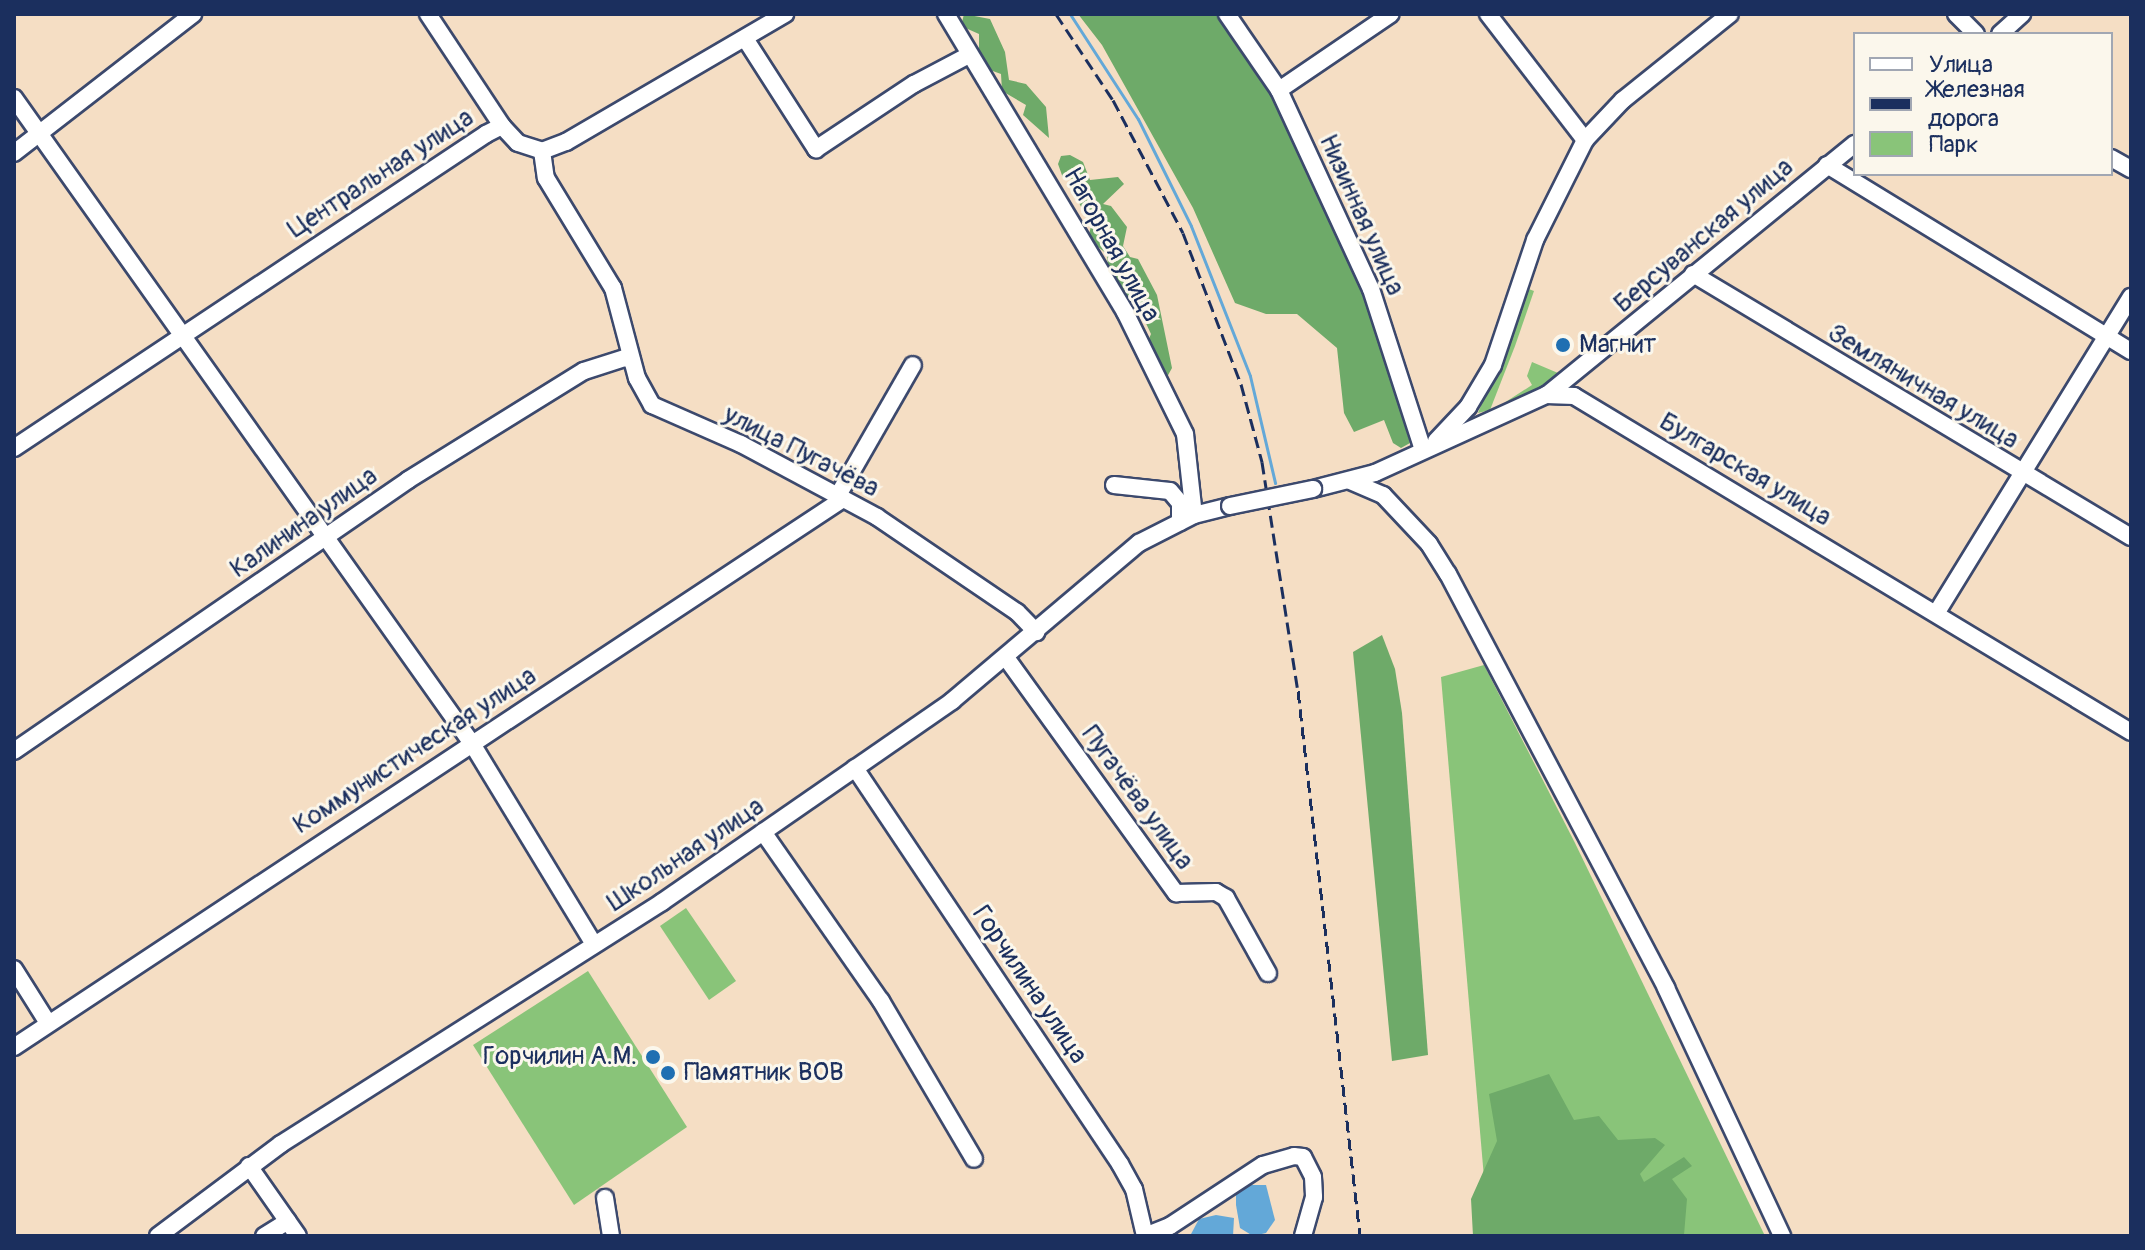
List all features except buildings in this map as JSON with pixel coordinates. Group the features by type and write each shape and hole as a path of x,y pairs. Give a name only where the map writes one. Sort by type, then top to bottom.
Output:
{"street":[{"path":"14,153 193,14"},
{"path":"428,14 502,126"},
{"path":"542,151 599,123 698,60 746,40 785,14"},
{"name":"Нагорная улица","path":"946,14 967,56 1029,148 1125,312 1185,434 1187,518"},
{"name":"Низинная улица","path":"1227,14 1279,90 1371,289 1429,446"},
{"path":"1279,90 1391,14"},
{"path":"1488,14 1585,140"},
{"path":"1429,446 1468,407 1493,365 1535,240 1585,140 1623,100 1730,14"},
{"path":"1956,14 1974,32"},
{"path":"2002,32 2022,14"},
{"path":"746,40 816,149 967,56"},
{"path":"14,98 329,535 471,742 594,944"},
{"name":"Центральная улица","path":"14,448 183,333 502,126 518,143 542,151"},
{"name":"Берсуванская улица","path":"1546,395 1853,146"},
{"name":"улица Пугачёва","path":"542,151 546,178 613,288 632,360 645,395 662,412 741,444 907,535 1017,612 1036,632"},
{"path":"2113,159 2131,169"},
{"path":"1827,165 2131,351"},
{"name":"Земляничная улица","path":"1693,274 2019,474 2131,537"},
{"path":"1937,612 2019,474 2131,297"},
{"name":"Калинина улица","path":"14,751 329,535 584,371 625,358 632,360"},
{"path":"840,498 913,365"},
{"path":"1350,481 1546,395"},
{"name":"Булгарская улица","path":"1546,395 1574,396 1937,612 2131,732"},
{"path":"1350,481 1383,495 1406,517 1448,574 1666,988 1782,1236"},
{"name":"Школьная улица","path":"158,1236 249,1166 594,944 855,768 1007,659 1112,563 1187,518 1350,481"},
{"path":"1114,485 1170,491 1187,518"},
{"name":"Коммунистическая улица","path":"14,1047 840,498"},
{"name":"Пугачёва улица","path":"1007,659 1176,893 1216,892 1226,898 1268,973"},
{"name":"Горчилина улица","path":"855,768 1120,1164 1134,1189 1145,1236"},
{"path":"763,832 881,1001 974,1159"},
{"path":"14,969 48,1023"},
{"path":"1145,1236 1170,1226 1263,1165 1294,1156 1303,1157 1313,1177 1314,1197 1303,1236"},
{"path":"249,1166 298,1236"},
{"path":"605,1198 611,1236"},
{"path":"264,1236 288,1221"}],"green space":[{"path":"964,14 990,19 1005,52 1009,80 1026,84 1046,107 1049,138 1023,115 1026,105 1002,91 1001,74 979,66 979,34 961,26"},
{"path":"1078,14 1224,14 1262,70 1355,261 1410,443 1401,448 1393,443 1384,420 1354,432 1344,413 1337,348 1297,314 1266,314 1235,303 1193,208 1102,45"},
{"path":"1070,155 1083,162 1090,180 1118,177 1124,184 1103,204 1111,206 1127,227 1123,246 1130,257 1138,259 1157,295 1172,368 1167,377 1157,370 1146,346 1151,334 1135,300 1121,298 1109,277 1107,254 1088,239 1091,226 1076,197 1080,191 1075,179 1063,178 1058,164 1061,156"},
{"path":"1526,288 1534,291 1515,346 1490,410 1478,413"},
{"path":"1532,362 1558,373 1552,382 1504,403 1532,385 1527,376"},
{"path":"1382,635 1395,669 1402,713 1428,1055 1392,1061 1353,652"},
{"path":"1484,665 1575,843 1765,1236 1489,1236 1441,677"},
{"path":"686,908 736,981 709,1000 660,926"},
{"path":"588,971 687,1127 574,1205 473,1045"},
{"path":"1549,1074 1574,1120 1599,1116 1618,1140 1655,1138 1665,1145 1640,1174 1644,1182 1684,1157 1692,1166 1672,1179 1687,1199 1684,1235 1473,1236 1471,1199 1497,1141 1489,1094"}],"water":[{"path":"1248,1185 1266,1185 1275,1220 1266,1233 1253,1236 1240,1228 1236,1192"},
{"path":"1216,1215 1234,1218 1233,1236 1190,1236 1199,1219"}],"waterway":[{"path":"1070,14 1138,119 1191,226 1250,376 1275,483"}],"railway":[{"path":"1056,14 1113,100 1183,233 1241,384 1262,462 1298,691 1360,1236"}],"place":[{"name":"Магнит","path":"1563,345"},
{"name":"Горчилин А.М.","path":"653,1057"},
{"name":"Памятник ВОВ","path":"668,1073"}]}
